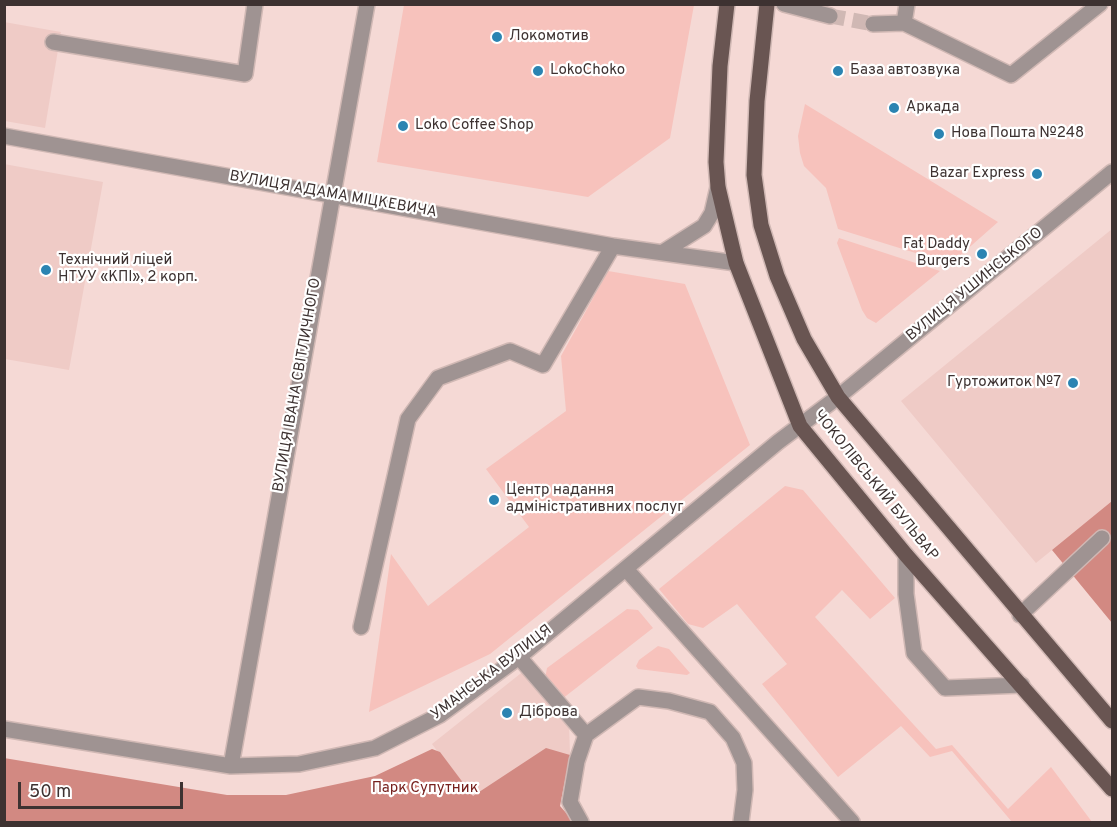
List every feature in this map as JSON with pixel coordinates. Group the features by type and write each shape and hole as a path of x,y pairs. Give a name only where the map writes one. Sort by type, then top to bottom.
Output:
{"main road":[{"name":"ЧОКОЛІВСЬКИЙ БУЛЬВАР","path":"727,4 720,66 716,162 718,187 736,263 800,426 906,555 1113,789"},
{"name":"ЧОКОЛІВСЬКИЙ БУЛЬВАР","path":"768,4 757,101 754,175 761,225 777,276 804,339 838,397 1020,615 1113,721"}],"street":[{"path":"53,42 244,74 255,4"},
{"name":"ВУЛИЦЯ ІВАНА СВІТЛИЧНОГО","path":"231,766 367,4"},
{"path":"784,4 830,16"},
{"path":"904,23 907,4"},
{"path":"873,24 904,23 1011,75 1100,4"},
{"name":"ВУЛИЦЯ АДАМА МІЦКЕВИЧА","path":"4,136 613,246 736,263"},
{"name":"ВУЛИЦЯ УШИНСЬКОГО","path":"838,397 1113,172"},
{"path":"663,252 679,244 704,226 712,213 718,187"},
{"path":"361,627 408,419 438,378 510,351 543,365 613,246"},
{"name":"УМАНСЬКА ВУЛИЦЯ","path":"4,729 231,766 298,764 375,748 440,715 519,657 838,397"},
{"path":"1020,615 1102,538"},
{"path":"906,555 906,594 914,653 945,688 1022,685"},
{"path":"626,569 852,822"},
{"path":"519,657 586,735"},
{"path":"581,822 570,802 586,735 638,697 669,701 710,712 733,738 744,763 745,790 741,822"}],"shaded area":[{"name":"LokoChoko","path":"404,5 694,5 670,138 588,197 377,162"},
{"path":"4,22 61,32 45,128 5,121"},
{"path":"805,104 998,222 955,260 948,263 838,229 826,188 804,166 800,153 798,136"},
{"name":"Технічний ліцей НТУУ «КПІ», 2 корп.","path":"4,164 103,182 69,370 5,359"},
{"path":"1112,229 1112,501 1036,563 901,401"},
{"path":"839,238 940,271 876,323 867,318 862,310 837,243"},
{"path":"608,271 685,284 750,445 490,654 369,712 391,554 428,606 529,527 486,469 566,411 561,356"},
{"path":"785,486 803,490 895,598 870,619 842,590 815,617 936,749 952,745 1008,809 1051,767 1092,822 1012,822 952,751 930,757 901,726 838,777 762,684 787,664 737,604 703,628 688,624 659,589"},
{"path":"627,609 638,610 653,628 562,699 545,679 547,668"},
{"path":"658,646 669,649 690,673 687,675 638,669 636,666 639,660"},
{"path":"525,670 569,724 570,755 480,808 432,744"}],"green space":[{"path":"1112,501 1112,623 1052,550"},
{"name":"Парк Супутник","path":"546,748 570,755 560,806 574,822 5,822 4,758 227,795 286,795 375,776 432,749 440,752 473,796"}],"tunnel":[{"path":"830,16 873,24"}],"place":[{"name":"Локомотив","path":"497,37"},
{"name":"LokoChoko","path":"538,71"},
{"name":"База автозвука","path":"838,71"},
{"name":"Аркада","path":"894,108"},
{"name":"Loko Coffee Shop","path":"403,126"},
{"name":"Нова Пошта №248","path":"939,134"},
{"name":"Bazar Express","path":"1037,174"},
{"name":"Fat Daddy Burgers","path":"982,254"},
{"name":"Технічний ліцей НТУУ «КПІ», 2 корп.","path":"46,270"},
{"name":"Гуртожиток №7","path":"1073,383"},
{"name":"Центр надання адміністративних послуг","path":"494,500"},
{"name":"Діброва","path":"507,713"}]}
